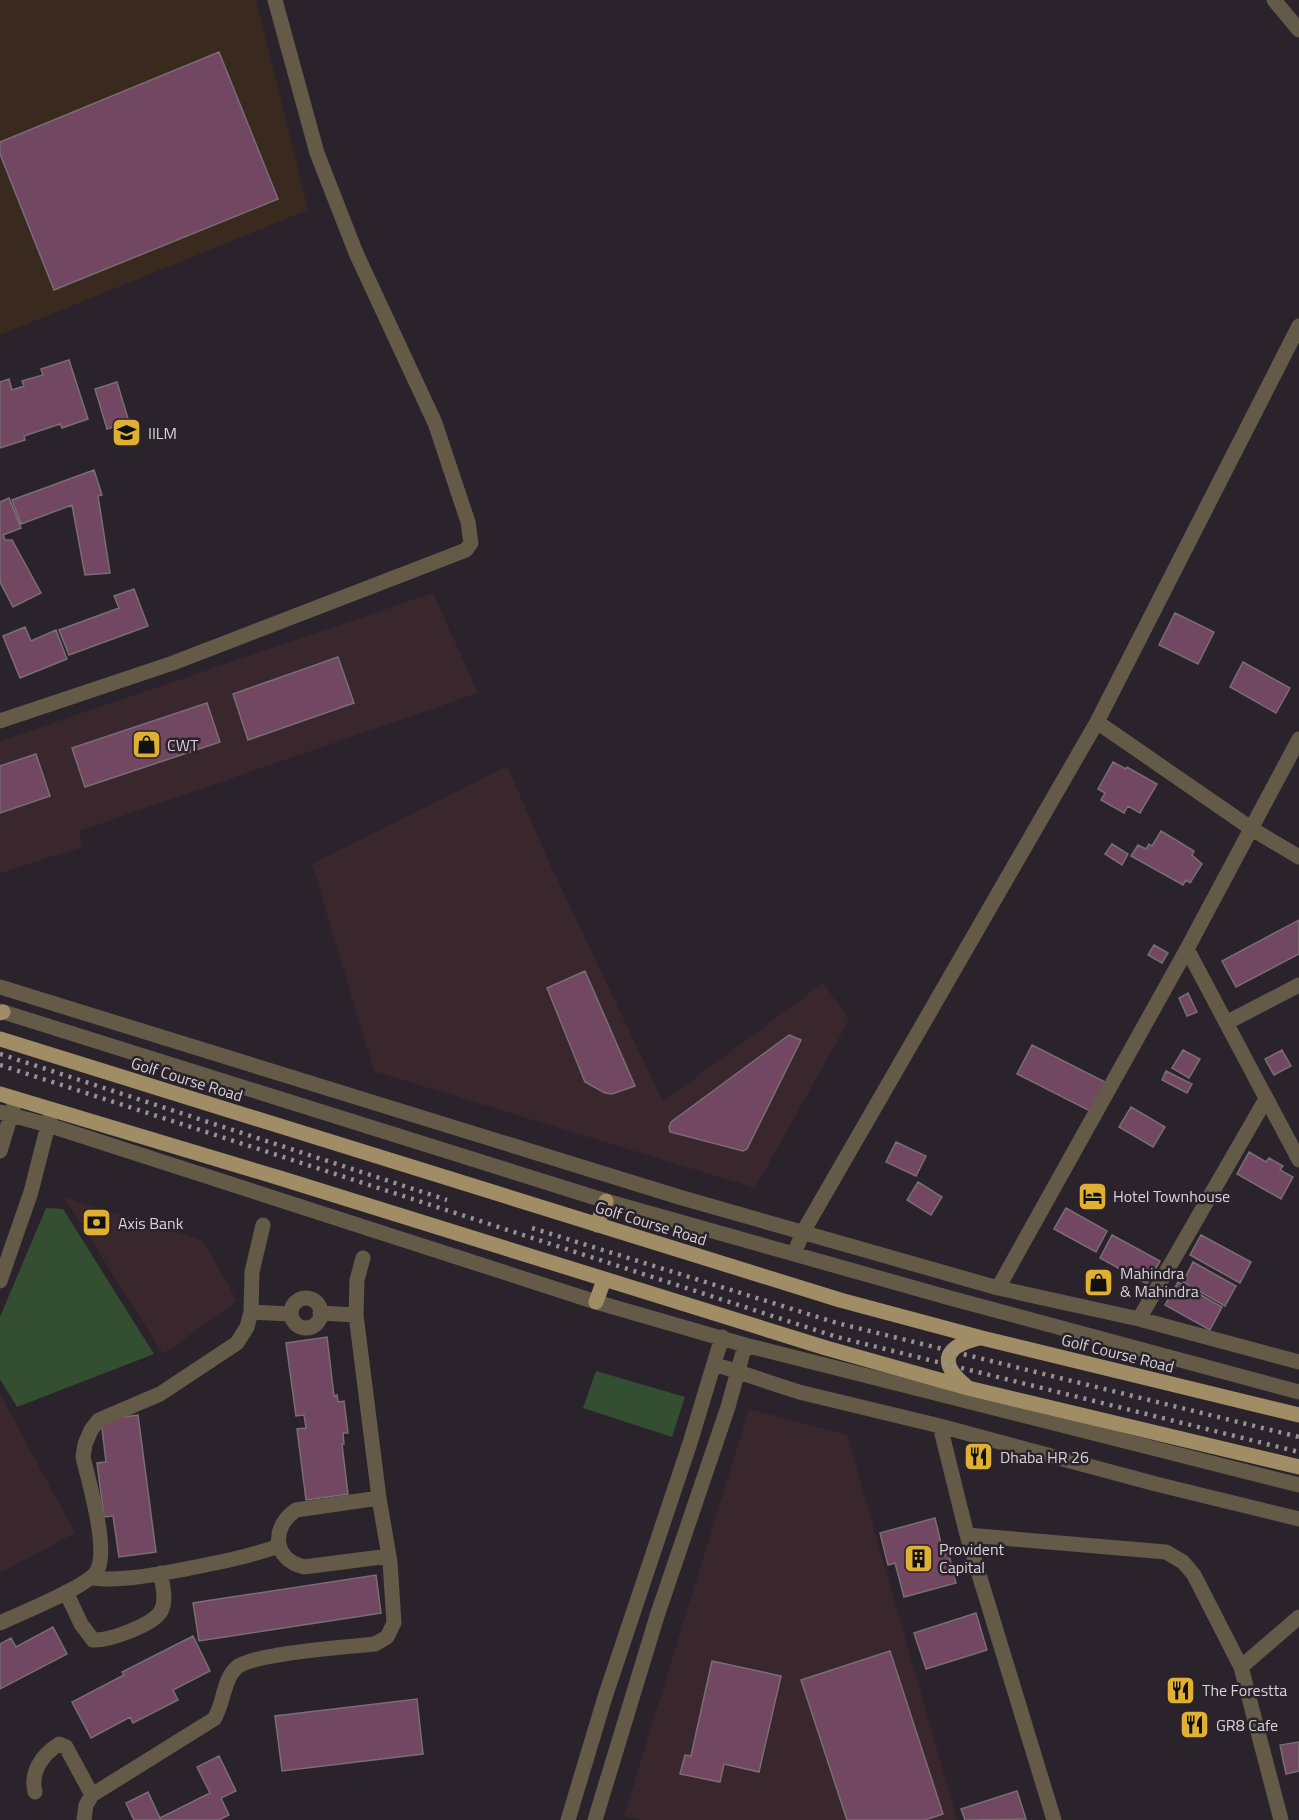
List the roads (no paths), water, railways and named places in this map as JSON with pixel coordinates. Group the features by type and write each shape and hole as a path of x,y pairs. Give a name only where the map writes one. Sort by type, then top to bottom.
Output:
{"main road":[{"name":"Golf Course Road","path":"0,1039 783,1283 982,1338 1299,1415"},
{"path":"0,1094 283,1179 815,1345 968,1388 1299,1467"},
{"path":"597,1225 606,1202"},
{"path":"596,1302 604,1280"},
{"path":"968,1388 952,1374 948,1365 950,1352 962,1342 982,1338"}],"street":[{"path":"0,721 173,663 466,550 471,543 468,522 435,423 356,253 317,153 275,0"},
{"path":"1274,0 1299,30"},
{"path":"794,1254 803,1232 1097,722 1299,326"},
{"path":"1097,722 1252,829 1299,857"},
{"path":"998,1288 1187,949 1299,740"},
{"path":"1187,949 1266,1099 1295,1144 1299,1160"},
{"path":"1226,1023 1299,985"},
{"path":"0,987 668,1194 998,1288 1139,1319 1299,1362"},
{"path":"1,1012 606,1202 1299,1392"},
{"path":"0,1151 6,1113 16,1099"},
{"path":"1139,1319 1266,1099"},
{"path":"0,1281 31,1192 52,1109"},
{"path":"6,1113 596,1302 722,1337 746,1346 1299,1485"},
{"path":"0,1623 66,1592 92,1578 97,1572 102,1558 101,1543 84,1457 85,1444 91,1430 99,1420 160,1394 237,1343 247,1327 251,1312 252,1272 263,1225"},
{"path":"84,1820 86,1805 92,1795 214,1719 220,1710 228,1682 236,1668 246,1662 264,1657 375,1644 387,1637 394,1623 389,1556 379,1498 356,1315 357,1280 363,1258"},
{"path":"305,1298 318,1304 320,1314 317,1323 308,1328 294,1323 291,1310 296,1301 305,1298"},
{"path":"251,1312 291,1314"},
{"path":"320,1314 356,1315"},
{"path":"568,1820 633,1609 690,1443 722,1337"},
{"path":"595,1820 657,1616 739,1373 746,1346"},
{"path":"714,1364 799,1392 940,1426 1156,1485 1299,1519"},
{"path":"940,1426 967,1535 1054,1820"},
{"path":"379,1498 296,1510 282,1523 279,1546 281,1553 291,1564 304,1567 389,1556"},
{"path":"967,1535 1166,1552 1183,1562 1194,1575 1241,1667 1281,1820"},
{"path":"92,1578 119,1579 161,1573 212,1564 279,1546"},
{"path":"66,1592 81,1624 93,1640 104,1641 154,1618 161,1610 164,1599 161,1573"},
{"path":"633,1609 657,1616"},
{"path":"1241,1667 1299,1617"},
{"path":"605,1697 630,1703"},
{"path":"35,1792 32,1780 38,1766 49,1751 59,1744 66,1747 92,1795"}],"railway":[{"path":"0,1054 447,1200"},
{"path":"0,1065 837,1337 1299,1452"},
{"path":"532,1228 837,1323 1299,1437"}],"place":[{"name":"IILM","path":"127,433"},
{"name":"CWT","path":"146,745"},
{"name":"Hotel Townhouse","path":"1092,1196"},
{"name":"Axis Bank","path":"97,1223"},
{"name":"Mahindra & Mahindra","path":"1099,1282"},
{"name":"Dhaba HR 26","path":"979,1457"},
{"name":"Provident Capital","path":"918,1558"},
{"name":"The Forestta","path":"1181,1690"},
{"name":"GR8 Cafe","path":"1195,1725"}]}
